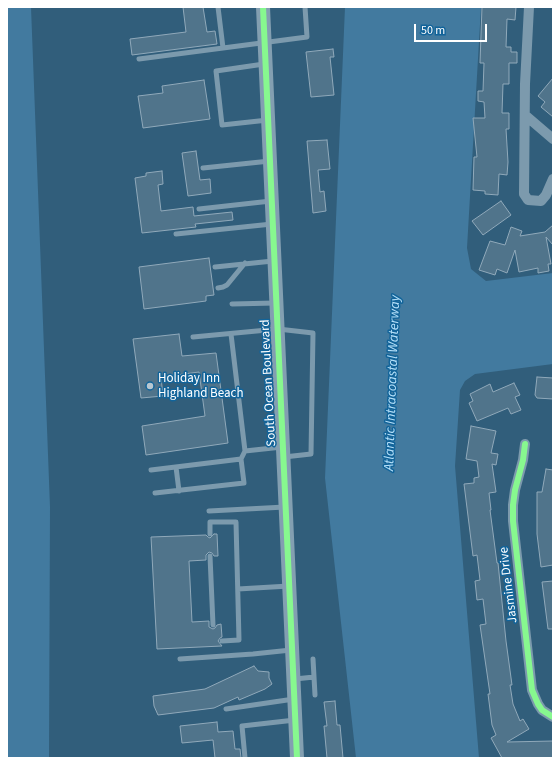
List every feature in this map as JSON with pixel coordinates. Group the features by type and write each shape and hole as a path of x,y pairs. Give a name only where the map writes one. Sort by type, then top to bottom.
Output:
{"main road":[{"name":"South Ocean Boulevard","path":"263,7 297,758"}],"street":[{"path":"529,7 524,194 528,200 541,201 546,196 553,179"},
{"path":"525,115 553,139"},
{"name":"Jasmine Drive","path":"525,444 523,460 514,490 512,505 513,521 532,690 542,710 553,717"}],"lane":[{"path":"218,7 223,48"},
{"path":"139,59 307,37 305,7"},
{"path":"266,64 216,71 222,125 268,120"},
{"path":"203,168 270,161"},
{"path":"199,209 272,201"},
{"path":"176,234 273,224"},
{"path":"215,267 274,261"},
{"path":"218,288 223,288 227,285 245,263"},
{"path":"232,304 276,302"},
{"path":"193,337 278,329 313,333 311,454 244,451"},
{"path":"155,493 244,483 241,459 244,451 231,334"},
{"path":"152,470 241,459"},
{"path":"176,467 179,491"},
{"path":"209,510 286,507"},
{"path":"210,534 210,522 236,522 239,640 222,641"},
{"path":"210,556 213,625"},
{"path":"238,589 289,586"},
{"path":"180,659 292,650"},
{"path":"313,659 315,695"},
{"path":"294,679 314,677"},
{"path":"226,708 295,698"},
{"path":"245,758 242,726 296,720"}],"water":[{"path":"7,7 31,7 50,507 49,758 7,758"},
{"name":"Atlantic Intracoastal Waterway","path":"345,7 481,7 467,248 471,269 486,281 553,273 553,364 475,374 465,381 460,390 455,466 479,758 356,758 325,478"}],"building":[{"path":"183,7 203,7 207,32 215,31 217,44 132,55 130,39 186,32"},
{"path":"482,7 516,7 515,20 507,19 506,47 511,47 511,52 517,52 517,63 509,63 509,84 503,84 502,113 509,113 509,129 506,129 508,162 507,175 499,174 498,195 485,194 485,191 473,190 474,157 477,157 473,118 485,118 484,102 478,101 478,91 483,91 484,63 480,63"},
{"path":"333,49 334,57 330,57 334,95 311,97 306,52"},
{"path":"553,78 553,117 541,107 545,102 538,96"},
{"path":"204,80 210,119 143,128 138,96 163,93 162,86"},
{"path":"327,140 330,169 318,170 320,192 324,191 326,211 313,213 307,141"},
{"path":"196,151 200,180 210,179 211,193 188,196 182,153"},
{"path":"162,171 163,184 158,185 161,211 193,207 194,216 232,212 233,220 195,224 196,227 142,233 135,178 146,176 146,173"},
{"path":"501,201 511,215 483,235 472,221"},
{"path":"553,225 553,245 546,237 551,264 548,264 549,271 538,273 538,268 519,272 515,250 507,273 497,269 495,275 479,270 490,241 505,245 511,227 522,231 520,236 545,232"},
{"path":"209,258 214,295 206,296 206,301 144,309 139,267"},
{"name":"Holiday Inn Highland Beach","path":"179,334 182,356 216,353 228,443 146,455 142,426 205,416 199,372 161,377 163,396 141,398 133,339"},
{"path":"537,377 553,378 553,399 537,398 535,395"},
{"path":"514,383 520,395 515,397 521,410 511,414 508,408 477,421 469,403 473,401 470,394 490,384 493,392"},
{"path":"471,426 496,431 491,453 498,454 496,465 492,464 496,492 489,493 490,510 498,563 513,704 520,721 523,719 529,729 507,742 553,741 553,758 502,758 491,738 496,735 492,725 488,694 490,694 480,625 486,624 483,599 477,600 475,581 480,580 477,555 473,556 464,484 474,483 474,478 479,477 477,461 466,459"},
{"path":"546,469 553,470 553,565 541,567 537,534 537,492 542,492"},
{"path":"214,534 217,534 218,556 214,556 209,552 206,555 206,560 189,561 192,622 209,621 209,627 213,629 217,625 221,624 222,637 218,641 222,646 157,649 151,537 206,535 210,538"},
{"path":"553,581 553,629 548,629 542,582"},
{"path":"254,666 258,671 269,672 269,678 272,684 265,689 239,700 238,697 214,708 158,715 154,706 153,696 205,689"},
{"path":"335,701 337,725 340,725 343,758 327,758 324,726 327,726 324,702"},
{"path":"217,722 218,732 233,731 235,749 240,749 241,758 215,758 213,740 182,743 180,726"}],"cycle path":[{"path":"263,7 297,758"},
{"path":"525,444 523,460 515,490 513,521 532,690 542,710 553,717"}],"place":[{"name":"Holiday Inn Highland Beach","path":"150,386"}]}
